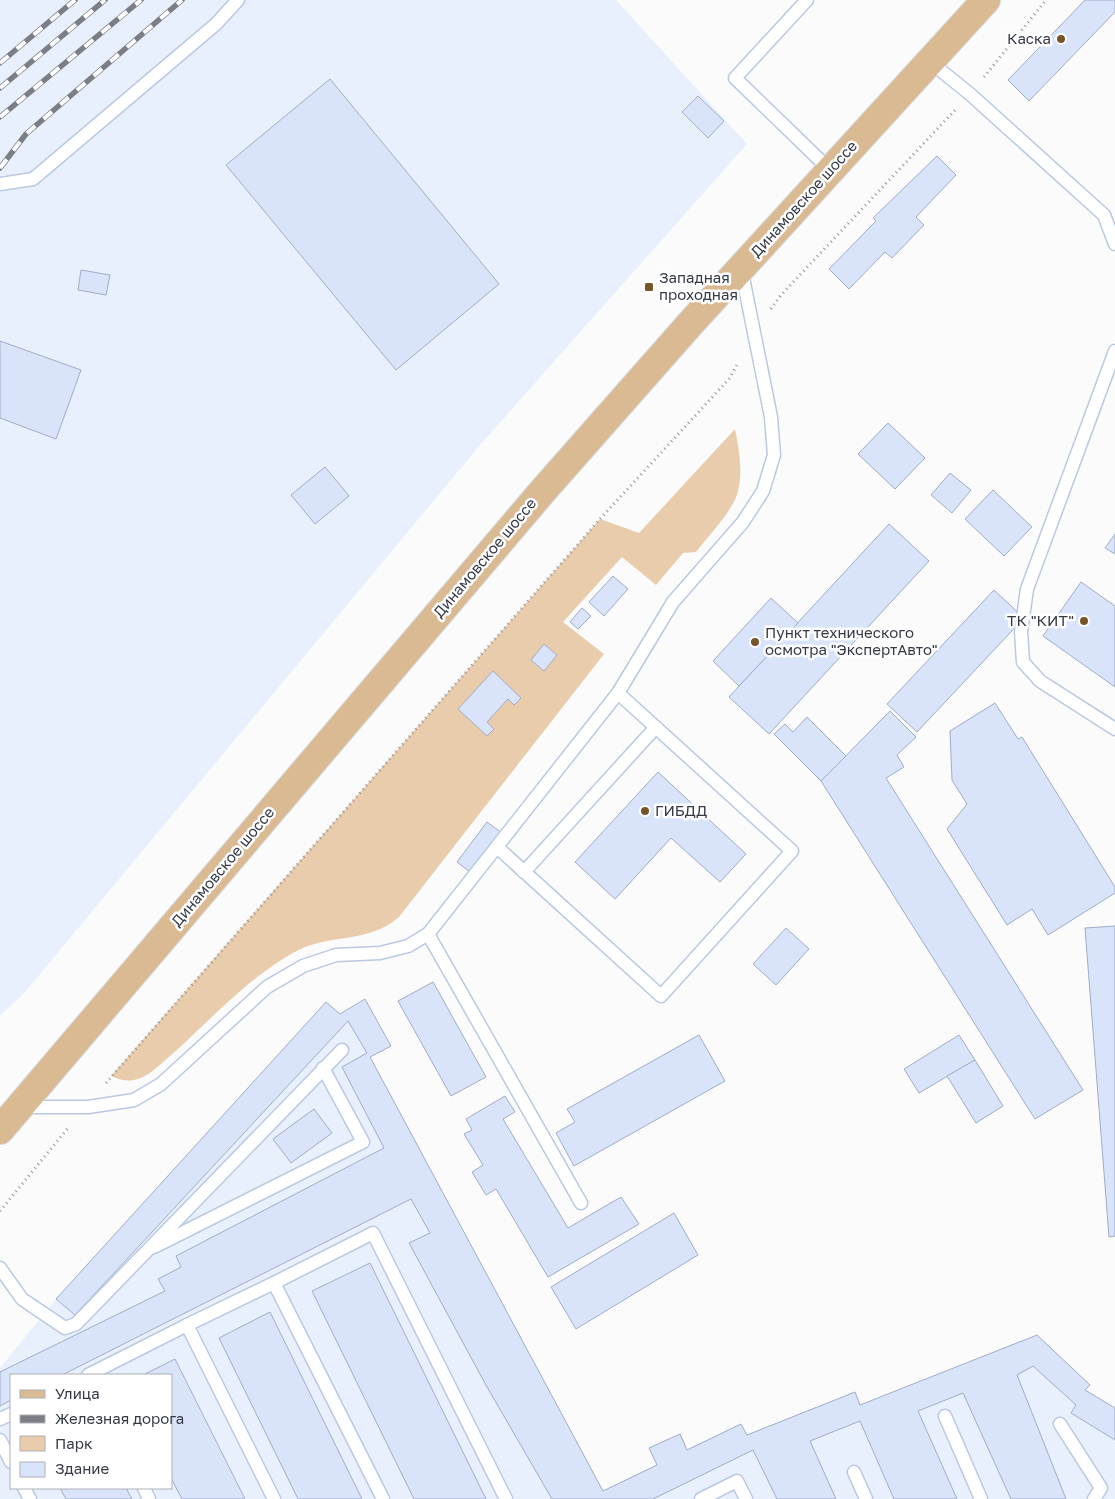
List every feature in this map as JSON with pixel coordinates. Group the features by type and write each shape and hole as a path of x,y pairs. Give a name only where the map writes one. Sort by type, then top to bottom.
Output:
{"main road":[{"name":"Динамовское шоссе","path":"0,1130 9,1110 541,493 741,268 986,0"}],"lane":[{"path":"0,184 33,179 216,24 238,0"},
{"path":"807,0 735,78 830,170"},
{"path":"929,61 970,94 1104,215 1115,222"},
{"path":"1104,215 1115,244"},
{"path":"9,1110 88,1107 134,1100 162,1084 267,987 303,966 336,955 380,953 408,946 428,934 618,693 673,602 743,522 764,491 774,455 771,417 741,268"},
{"path":"1115,351 1027,589 1021,632 1023,662 1040,681 1115,729"},
{"path":"497,847 661,996 792,851 618,693"},
{"path":"524,872 656,727"},
{"path":"428,934 581,1204"},
{"path":"0,1268 22,1299 65,1328 76,1324 342,1050"},
{"path":"146,1252 363,1142 323,1068"},
{"path":"90,1374 373,1233 506,1499"},
{"path":"274,1283 383,1499"},
{"path":"187,1325 274,1499"},
{"path":"945,1416 981,1499"},
{"path":"1060,1424 1101,1488 1094,1499"},
{"path":"0,1440 10,1460"},
{"path":"854,1472 866,1499"},
{"path":"701,1499 737,1481 746,1499"}],"path":[{"path":"0,1211 88,1107 117,1069 561,564 729,380 753,334 781,295 970,94 1046,0"}],"shaded area":[{"path":"0,0 616,0 747,144 480,445 26,991 0,1016"},
{"path":"326,1002 340,1014 391,1046 370,1058 603,1491 657,1465 649,1448 680,1434 687,1449 741,1424 747,1435 855,1392 861,1405 1037,1335 1090,1385 1086,1390 1115,1408 1115,1499 0,1499 0,1368 56,1299"}],"green space":[{"path":"735,429 740,460 740,476 736,498 726,514 696,552 683,553 656,585 622,557 563,622 604,654 399,917 387,926 374,931 320,942 293,953 254,979 150,1073 131,1080 122,1080 111,1076 600,519 639,533"}],"building":[{"path":"1085,0 1115,0 1115,12 1029,101 1008,80"},
{"path":"330,79 499,284 396,370 226,165"},
{"path":"698,96 724,121 708,138 682,112"},
{"path":"937,156 956,175 916,217 924,225 892,258 885,252 849,289 829,269 876,221 873,218"},
{"path":"81,270 110,275 106,295 78,290"},
{"path":"0,341 81,370 56,439 0,418"},
{"path":"888,423 925,458 895,489 858,454"},
{"path":"325,467 349,496 315,524 291,495"},
{"path":"950,473 971,490 952,513 931,495"},
{"path":"993,490 1032,527 1004,556 965,519"},
{"path":"889,524 929,561 769,734 729,697"},
{"path":"1115,534 1115,554 1105,548"},
{"path":"613,576 628,589 604,616 589,602"},
{"name":"ТК \"КИТ\"","path":"1081,582 1115,606 1115,687 1043,636"},
{"path":"994,590 1024,618 917,732 887,704"},
{"name":"Пункт технического осмотра \"ЭкспертАвто\"","path":"771,598 798,623 739,686 713,661"},
{"path":"582,608 591,616 578,629 570,622"},
{"path":"544,644 557,655 544,671 531,660"},
{"path":"493,671 521,698 514,705 508,699 487,722 494,729 487,736 458,709"},
{"path":"995,703 1018,739 1022,737 1115,887 1115,893 1048,935 1032,909 1007,925 947,829 967,804 952,780 950,731"},
{"path":"890,711 916,737 897,755 904,767 886,778 1083,1090 1035,1119 821,781"},
{"path":"807,717 846,756 821,781 774,734 785,724 793,732"},
{"path":"658,772 746,854 720,882 671,838 615,899 575,862"},
{"path":"487,822 510,839 479,879 457,862"},
{"path":"1115,926 1115,1236 1109,1237 1085,928"},
{"path":"786,928 809,949 776,985 753,964"},
{"path":"433,982 486,1077 451,1096 398,1001"},
{"path":"365,999 391,1046 370,1057 603,1491 657,1465 649,1448 680,1434 687,1450 741,1424 747,1435 855,1392 860,1405 1037,1335 1090,1385 1085,1390 1115,1408 1115,1440 1071,1413 1076,1405 1033,1366 1017,1375 1066,1499 1011,1499 963,1393 918,1411 957,1499 894,1499 860,1421 810,1441 836,1499 777,1499 753,1450 653,1499 552,1499 487,1387 409,1243 430,1233 411,1199 64,1374 10,1374 10,1401 0,1406 0,1372 165,1291 158,1279 181,1267 176,1256 384,1148 342,1067 367,1053 348,1021 75,1315 56,1299 326,1002 340,1014"},
{"path":"699,1035 725,1081 574,1166 556,1133 575,1122 567,1109"},
{"path":"959,1035 975,1060 919,1093 904,1069"},
{"path":"975,1060 1003,1106 976,1123 947,1076"},
{"path":"505,1096 515,1112 503,1119 568,1228 621,1197 639,1224 548,1277 496,1189 486,1195 472,1172 483,1165 464,1134 472,1130 466,1119"},
{"path":"314,1109 332,1133 291,1163 273,1139"},
{"path":"674,1213 698,1255 576,1329 551,1287"},
{"path":"370,1263 486,1499 414,1499 312,1291"},
{"path":"270,1312 362,1499 298,1499 219,1338"},
{"path":"175,1359 245,1499 182,1499 172,1480 172,1374 145,1374"},
{"path":"61,1489 127,1489 132,1499 66,1499"}],"railway":[{"path":"0,63 75,0"},
{"path":"0,88 105,0"},
{"path":"0,117 141,0"},
{"path":"0,168 26,134 182,0"}],"place":[{"name":"Каска","path":"1061,39"},
{"name":"Западная проходная","path":"649,287"},
{"name":"ТК \"КИТ\"","path":"1084,621"},
{"name":"Пункт технического осмотра \"ЭкспертАвто\"","path":"755,642"},
{"name":"ГИБДД","path":"645,811"}]}
